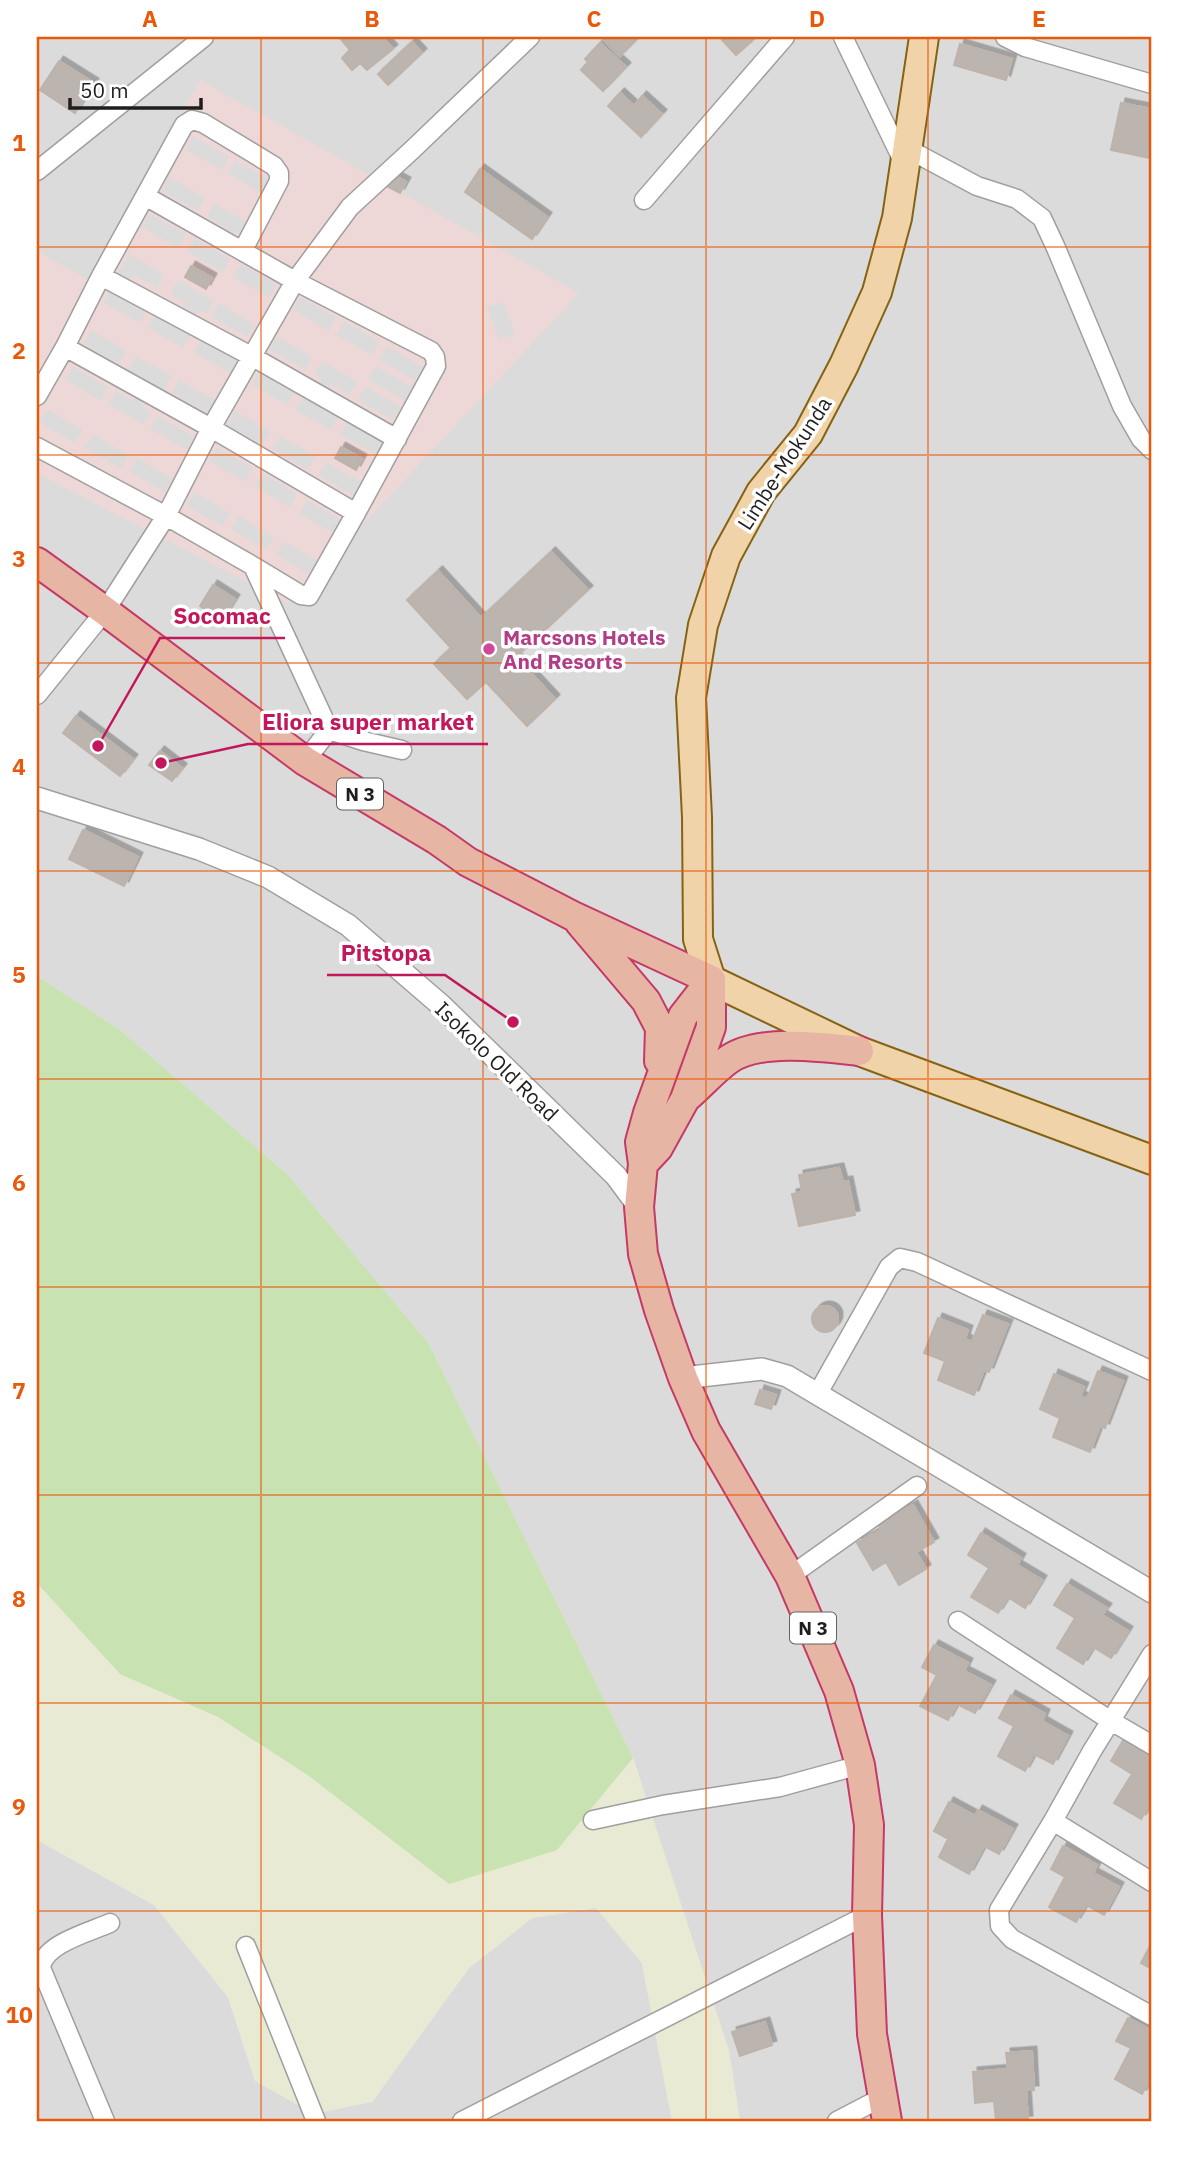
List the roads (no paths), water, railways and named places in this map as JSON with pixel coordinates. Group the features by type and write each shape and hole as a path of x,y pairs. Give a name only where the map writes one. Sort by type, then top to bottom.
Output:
{"highway":[{"name":"N 3","path":"37,562 304,761 437,840 468,862 573,916 711,980 683,1016 640,1142 643,1164 639,1206 643,1254 683,1378 706,1431 790,1576 839,1691 860,1765 869,1825 867,1915 872,2034 885,2109"},
{"path":"573,916 646,1001 660,1028 659,1086"},
{"path":"643,1164 658,1147 685,1099 711,1027 711,980"},
{"path":"685,1099 730,1058 761,1048 806,1046 859,1051"}],"main road":[{"name":"Limbe-Mokunda","path":"711,980 698,939 697,817 691,698 702,625 726,556 761,492 808,433 844,365 877,292 897,218 924,37"},
{"path":"711,980 859,1051 1151,1157"}],"street":[{"path":"37,171 204,37"},
{"path":"37,695 105,611 166,516 211,428 295,281 350,207 530,37"},
{"path":"644,200 785,37"},
{"path":"843,37 907,157 977,186 1017,199 1042,218 1122,406 1141,439 1152,450"},
{"path":"1005,37 1025,47 1152,84"},
{"path":"37,396 184,125 192,120 203,123 274,166 279,173 279,181 243,250"},
{"path":"37,447 166,516 301,595 309,596 436,366 435,357 430,351 295,281 145,196"},
{"path":"101,276 251,356 397,439"},
{"path":"65,347 356,513"},
{"path":"253,566 329,730 402,750"},
{"path":"304,761 329,730"},
{"name":"Isokolo Old Road","path":"37,798 199,849 268,877 348,925 461,1025 616,1176 639,1206"},
{"path":"818,1393 889,1267 900,1258 917,1262 1152,1371"},
{"path":"683,1378 762,1369 788,1376 1152,1592"},
{"path":"790,1576 917,1486"},
{"path":"958,1621 1152,1745"},
{"path":"1152,1654 999,1910 1000,1926 1012,1939 1152,2016"},
{"path":"593,1820 653,1807 780,1787 860,1765"},
{"path":"1053,1821 1152,1882"},
{"path":"462,2121 867,1915"},
{"path":"105,2121 41,1969 41,1961 59,1945 110,1923"},
{"path":"246,1947 316,2121"},
{"path":"837,2121 885,2109"}],"place":[{"name":"Marcsons Hotels And Resorts","path":"489,649"},
{"name":"Socomac","path":"98,746"},
{"name":"Eliora super market","path":"161,763"},
{"name":"Pitstopa","path":"513,1022"}]}
